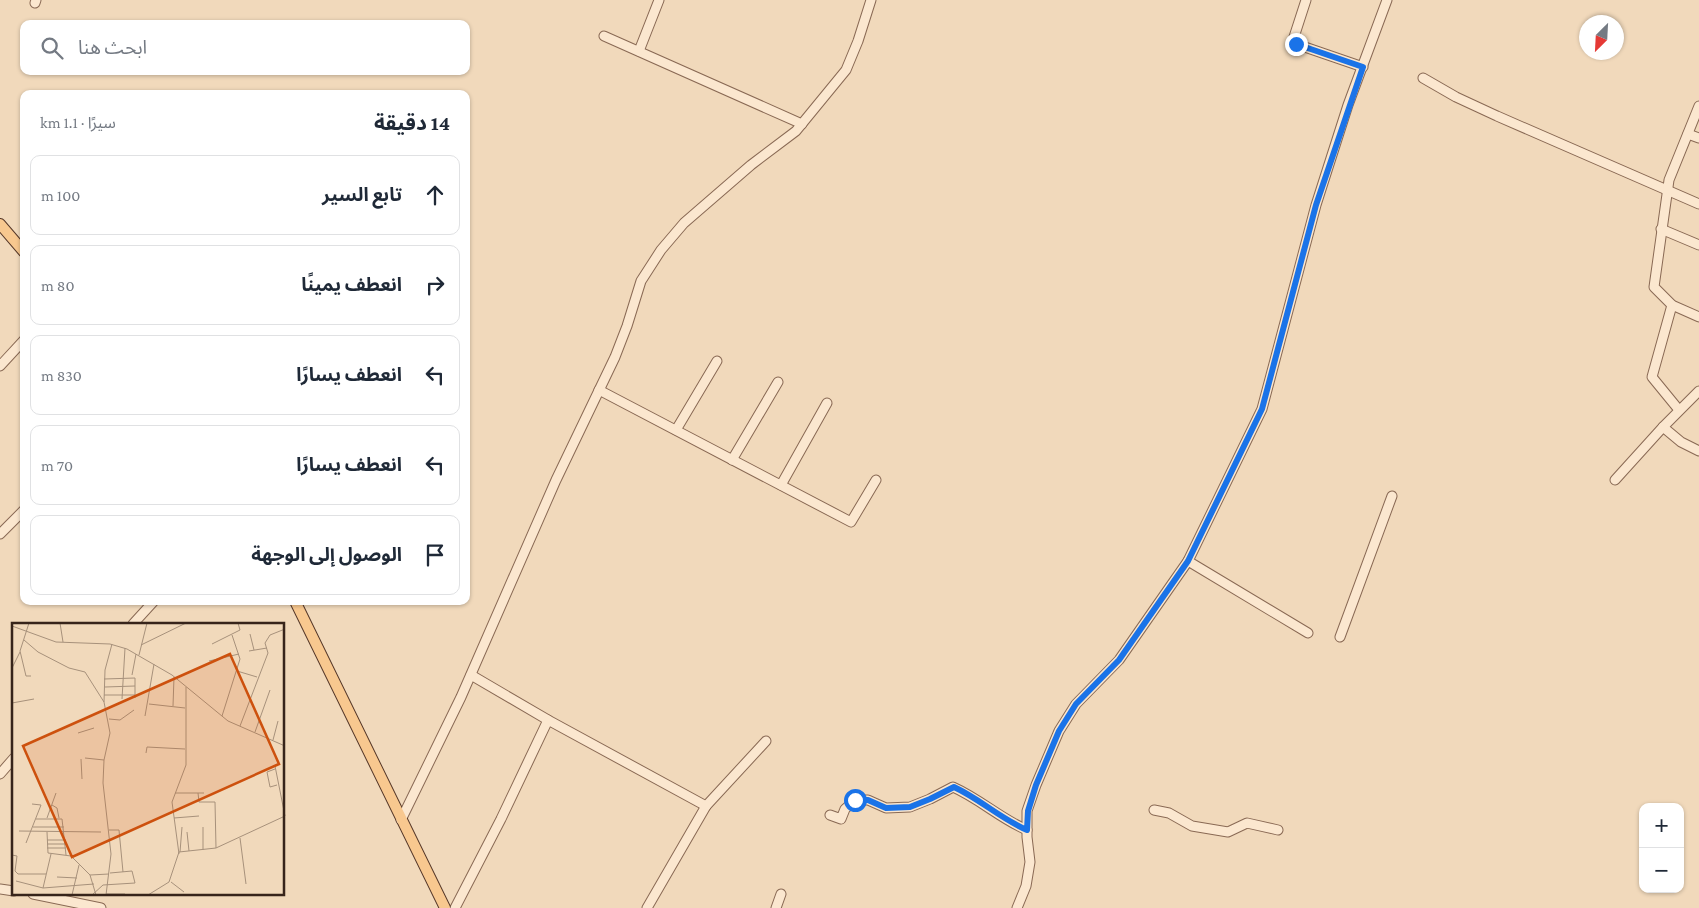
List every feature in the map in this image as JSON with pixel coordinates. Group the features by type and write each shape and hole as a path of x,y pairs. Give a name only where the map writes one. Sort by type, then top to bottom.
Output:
{"main road":[{"path":"0,224 20,247"},
{"path":"297,605 445,908"}],"street":[{"path":"639,51 660,0"},
{"path":"401,820 471,676 556,480 599,390 627,326 641,281 661,250 684,223 751,165 796,131 802,124 846,70 858,41 871,0"},
{"path":"1306,0 1294,37 1296,44 1363,67"},
{"path":"1017,908 1026,886 1030,862 1027,830 1028,811 1036,785 1059,731 1076,704 1119,660 1188,561 1262,409 1316,205 1387,0"},
{"path":"604,36 802,124"},
{"path":"1423,78 1456,97 1497,116 1699,204"},
{"path":"1699,106 1669,180 1654,287 1672,305 1699,317"},
{"path":"1688,134 1699,138"},
{"path":"1661,229 1699,245"},
{"path":"1672,305 1652,377 1679,410"},
{"path":"0,366 20,344"},
{"path":"676,430 717,361"},
{"path":"732,460 778,382"},
{"path":"599,390 851,522 876,480"},
{"path":"1615,480 1679,410 1699,391"},
{"path":"781,485 826,404"},
{"path":"1663,427 1681,442 1699,451"},
{"path":"1340,637 1392,496"},
{"path":"0,534 20,514"},
{"path":"1188,561 1308,633"},
{"path":"134,623 150,605"},
{"path":"471,676 706,806"},
{"path":"455,908 501,819 548,720"},
{"path":"647,908 706,806 766,741"},
{"path":"2,768 12,760"},
{"path":"830,815 841,818 845,809 855,800 868,800 886,808 910,807 954,787 980,802 1011,824 1027,830"},
{"path":"1154,810 1169,813 1192,826 1228,832 1247,823 1278,830"},
{"path":"776,908 781,894"},
{"path":"43,896 101,908"}],"route":[{"path":"855,800 868,800 886,808 910,807 954,787 980,802 1011,824 1027,830 1028,811 1036,785 1059,731 1076,704 1119,660 1188,561 1262,409 1316,205 1348,105 1363,67 1296,44"}]}
